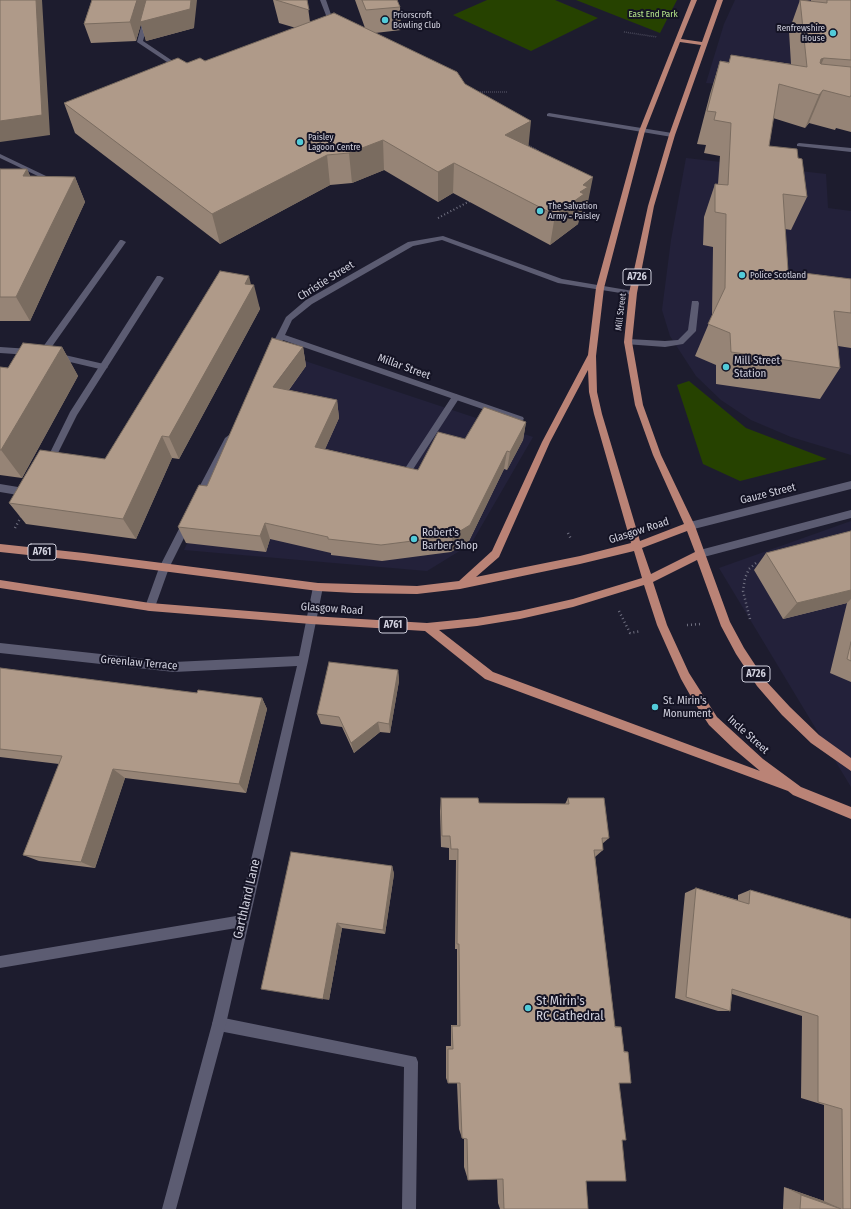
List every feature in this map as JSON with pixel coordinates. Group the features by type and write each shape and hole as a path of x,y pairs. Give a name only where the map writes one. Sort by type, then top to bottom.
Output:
{"main road":[{"path":"637,546 598,414 593,392 592,356 600,288 642,131 694,0"},
{"name":"Mill Street","path":"700,554 690,526 663,468 639,405 628,342 633,293 651,206 672,135 720,0"},
{"path":"677,40 705,44"},
{"path":"460,585 496,554 546,442 592,356"},
{"name":"Glasgow Road","path":"2,548 318,587 417,590 460,585 580,560 637,546 690,526"},
{"name":"Incle Street","path":"637,546 662,624 672,648 695,693 713,721 759,763 797,791 851,813"},
{"name":"Glasgow Road","path":"0,584 150,606 311,620 427,627 477,622 520,615 573,603 648,580 700,554"},
{"name":"A726","path":"700,554 725,623 740,651 762,683 786,711 815,739 851,765"},
{"path":"427,627 489,676 797,791"}],"street":[{"path":"151,0 140,42 188,73"},
{"path":"323,0 336,31"},
{"path":"549,115 672,135"},
{"path":"799,145 851,150"},
{"path":"0,156 44,176"},
{"path":"442,238 561,281 633,293"},
{"name":"Christie Street","path":"270,357 289,319 309,302 411,244 442,238"},
{"path":"43,354 122,242"},
{"path":"44,473 73,414 160,278"},
{"path":"628,342 665,344 680,342 692,331 695,303"},
{"name":"Millar Street","path":"280,336 520,419"},
{"path":"0,350 43,354 104,367"},
{"path":"405,475 456,397"},
{"path":"150,606 164,568 234,427"},
{"name":"Gauze Street","path":"690,526 851,486"},
{"path":"0,488 35,490"},
{"path":"700,554 851,514"},
{"name":"Garthland Lane","path":"169,1209 219,1024 303,661 318,587"},
{"name":"Greenlaw Terrace","path":"0,648 174,667 303,661"},
{"path":"0,962 242,921"},
{"path":"219,1024 411,1062 409,1209"}],"path":[{"path":"624,32 677,40"},
{"path":"472,92 508,92"},
{"path":"521,141 542,153"},
{"path":"442,238 435,219 470,201"},
{"path":"2,548 35,490"}],"shaded area":[{"path":"735,0 851,0 851,94 706,83 724,24"},
{"path":"686,158 826,174 828,208 851,211 851,455 791,437 751,420 721,400 696,376 670,336 662,310 671,240"},
{"path":"278,352 533,437 471,544 427,571 184,550"},
{"path":"851,521 851,787 719,568"}],"green space":[{"path":"487,0 555,0 598,18 531,51 453,15"},
{"name":"East End Park","path":"576,0 677,0 660,33"},
{"path":"689,381 746,428 827,459 740,481 703,464 677,385"}],"building":[{"path":"0,0 36,0 42,115 0,121"},
{"path":"92,0 137,0 130,22 84,24"},
{"path":"146,0 191,0 190,9 140,22"},
{"path":"276,0 307,0 309,10"},
{"path":"362,0 397,0 400,7 366,10"},
{"path":"800,0 827,3 827,0 851,0 851,60 824,58 821,59 820,63 851,67 850,97 823,90 819,95 779,84 769,146 797,149 798,158 802,159 807,197 783,194 788,271 851,279 851,313 834,311 840,368 731,352 730,333 708,324 725,288 726,214 715,212 715,184 728,185 731,123 714,120 716,112 707,111 720,61 729,63 731,55 807,67"},
{"name":"Paisley Lagoon Centre","path":"334,13 457,72 465,84 531,121 505,135 593,177 583,185 588,187 580,192 584,194 555,215 454,163 438,172 383,140 349,153 327,155 212,214 64,103 178,58 187,63 200,58 205,61"},
{"path":"0,169 27,169 23,176 75,177 16,297 0,297"},
{"path":"220,271 249,276 245,284 254,285 169,437 162,436 123,519 9,503 40,450 105,459"},
{"path":"272,338 303,347 273,387 337,400 315,447 418,470 438,432 465,439 484,407 526,422 510,452 507,451 470,525 452,536 381,545 328,539 328,537 265,523 260,536 178,527 199,485 207,486"},
{"path":"23,343 62,347 0,450 0,367 8,368"},
{"path":"851,531 851,590 797,603 766,553"},
{"path":"851,642 851,661 847,659"},
{"path":"329,662 398,670 389,724 378,722 351,743 339,717 317,714"},
{"path":"0,668 197,693 198,690 262,698 239,784 113,769 81,862 23,855 62,756 0,749"},
{"name":"St Mirin's RC Cathedral","path":"441,798 478,798 479,803 569,804 568,798 604,798 609,838 602,838 603,850 594,850 615,1027 621,1027 624,1052 628,1052 631,1083 619,1083 626,1140 622,1140 626,1181 586,1181 588,1209 504,1209 503,1179 468,1180 467,1139 462,1138 460,1083 448,1083 448,1049 453,1049 452,1026 460,1026 459,944 457,944 458,849 451,849 450,836 442,836"},
{"path":"291,852 392,866 383,930 337,923 323,999 261,989"},
{"path":"696,888 749,904 750,890 851,919 851,1209 843,1209 842,1109 818,1102 818,1016 732,989 730,1011 686,997"},
{"path":"801,1195 841,1209 800,1209"}],"place":[{"name":"Priorscroft Bowling Club","path":"385,20"},
{"name":"Renfrewshire House","path":"833,33"},
{"name":"Paisley Lagoon Centre","path":"300,142"},
{"name":"The Salvation Army - Paisley","path":"540,211"},
{"name":"Police Scotland","path":"742,275"},
{"name":"Mill Street Station","path":"726,367"},
{"name":"Robert's Barber Shop","path":"414,539"},
{"name":"St. Mirin's Monument","path":"655,707"},
{"name":"St Mirin's RC Cathedral","path":"528,1008"}]}
